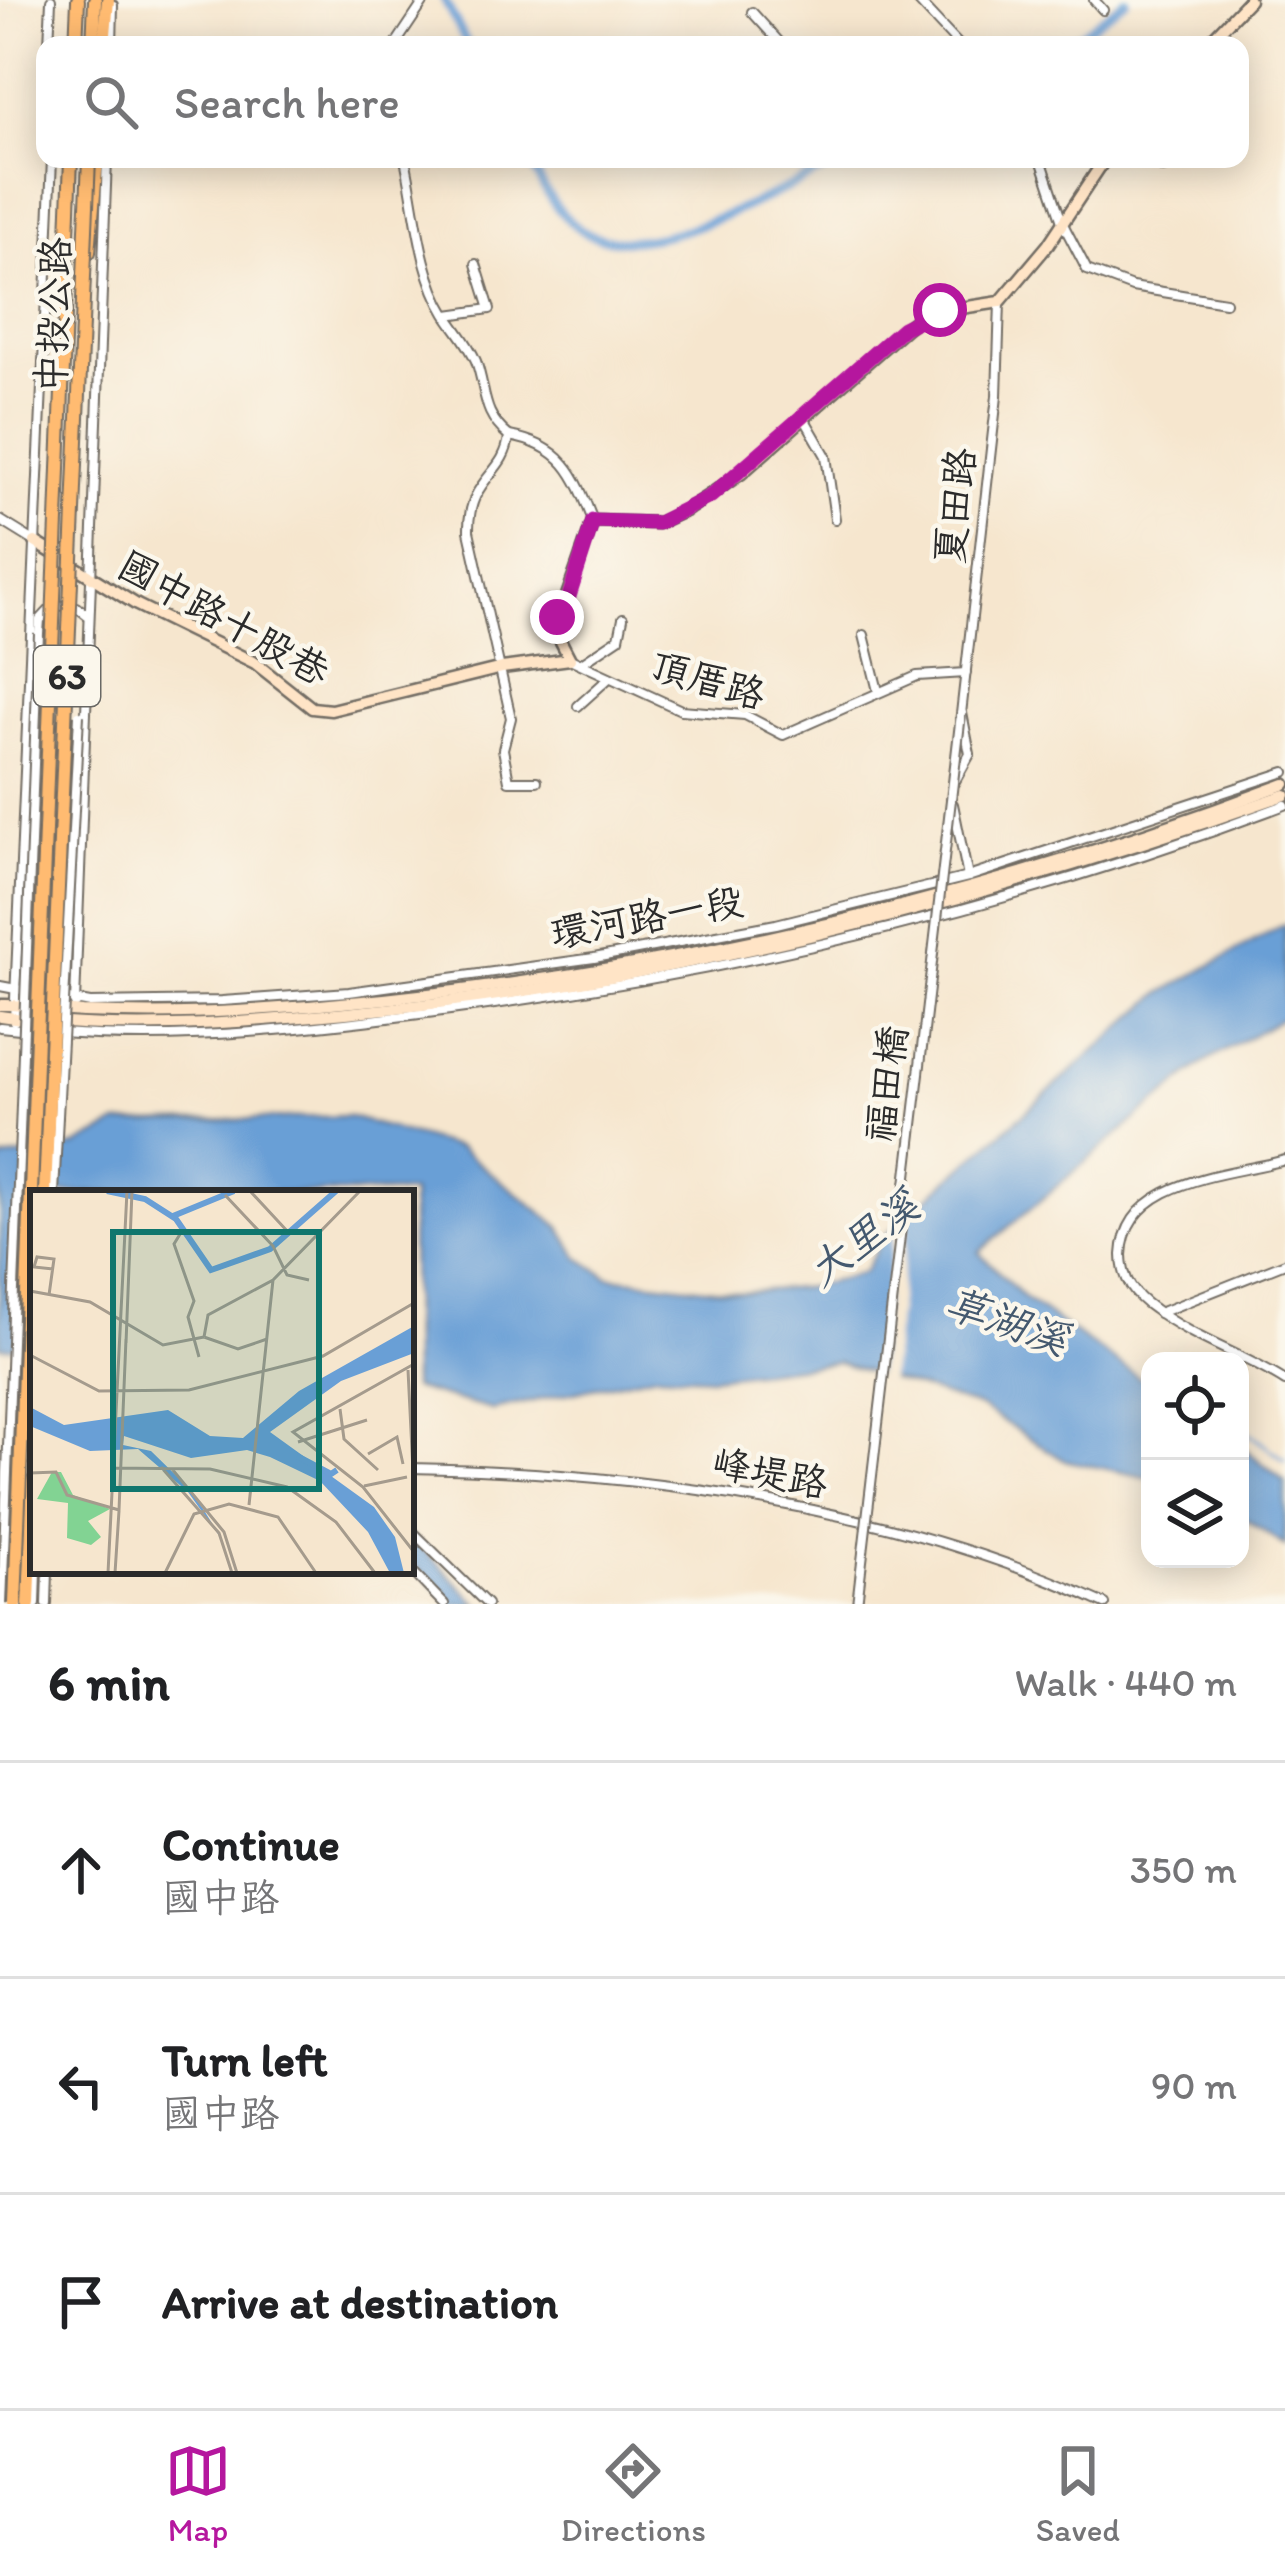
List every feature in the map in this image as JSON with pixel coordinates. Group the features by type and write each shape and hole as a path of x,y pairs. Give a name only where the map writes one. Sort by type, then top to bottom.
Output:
{"main road":[{"path":"76,36 77,0"},
{"path":"93,36 95,0"},
{"path":"109,36 111,0"},
{"name":"中投公路","path":"31,1190 71,168"},
{"name":"中投公路","path":"49,1190 83,282 92,168"},
{"name":"中投公路","path":"15,1604 30,1217"},
{"path":"32,1574 32,1604"}],"street":[{"path":"49,36 51,0"},
{"path":"401,36 425,0"},
{"path":"917,0 951,36"},
{"path":"1094,0 1103,10"},
{"path":"1215,36 1249,0"},
{"path":"752,12 774,36"},
{"path":"14,1017 52,168"},
{"path":"75,1017 107,168"},
{"path":"407,168 430,273 447,315 459,327 477,365 485,409 509,436 550,448 580,486 593,521 555,630 577,661"},
{"path":"1045,168 1062,222 1088,270 1132,287 1225,302"},
{"path":"593,521 658,523 687,510 742,473 922,314 1000,302 1099,168"},
{"path":"447,315 490,309 476,264"},
{"name":"夏田路","path":"962,713 997,396 1000,302"},
{"path":"804,418 826,456 835,519"},
{"path":"509,436 507,454 469,502 492,644 502,668 511,718 503,749 508,781 537,781"},
{"name":"國中路十股巷","path":"0,520 88,576 255,663 312,708 331,710 502,668"},
{"path":"34,598 39,633"},
{"path":"2,1604 40,620 54,605 77,607 88,616"},
{"path":"502,668 577,661 619,638 623,618"},
{"path":"864,635 878,691"},
{"name":"頂厝路","path":"577,661 681,710 745,715 783,735 917,676 966,673"},
{"path":"49,1190 79,715 86,673"},
{"path":"578,706 609,679"},
{"path":"962,713 970,754 954,783 952,805 972,892"},
{"name":"福田橋","path":"856,1604 962,713"},
{"name":"環河路一段","path":"972,892 1285,772"},
{"name":"環河路一段","path":"972,892 1285,784"},
{"name":"環河路一段","path":"0,986 75,1017 503,973 972,892 1285,795"},
{"name":"環河路一段","path":"0,1016 210,1024 445,1002 712,958 1285,805"},
{"name":"環河路一段","path":"0,1000 14,1017"},
{"name":"環河路一段","path":"0,1027 14,1017"},
{"path":"1285,1160 1193,1182 1148,1199 1124,1239 1125,1276 1159,1313 1285,1382"},
{"path":"1159,1313 1285,1263"},
{"path":"0,1457 30,1459"},
{"name":"峰堤路","path":"414,1468 592,1477 787,1506 981,1558 1105,1604"},
{"path":"414,1533 487,1604"},
{"path":"414,1573 444,1604"},
{"path":"32,1604 37,1574"},
{"path":"47,1604 48,1574"}],"water":[{"name":"草湖溪","path":"1285,924 1285,1016 1199,1066 979,1252 1025,1299 1141,1379 1141,1476 1064,1460 980,1407 838,1362 711,1377 656,1374 492,1410 414,1389 414,1190 30,1190 30,1305 18,1314 30,1319 30,1347 0,1347 0,1160 76,1146 118,1124 347,1116 459,1148 560,1227 579,1258 609,1277 740,1292 812,1287 864,1272 884,1236 1160,994"},
{"path":"1249,1452 1285,1482 1285,1546 1249,1521"},
{"path":"414,1540 478,1604 453,1604 414,1565"}],"pier":[{"path":"910,1206 889,1385 876,1381 895,1219"}],"waterway":[{"path":"444,0 463,36"},
{"path":"1078,36 1126,0"},
{"path":"533,168 566,218 585,232 612,240 644,239 717,219 829,168"},
{"path":"1249,1434 1285,1460"}],"route":[{"path":"557,617 566,606 593,521 658,523 711,496 903,328 922,314 940,310"}],"water label":[{"name":"大里溪","path":"863,1238"}]}
